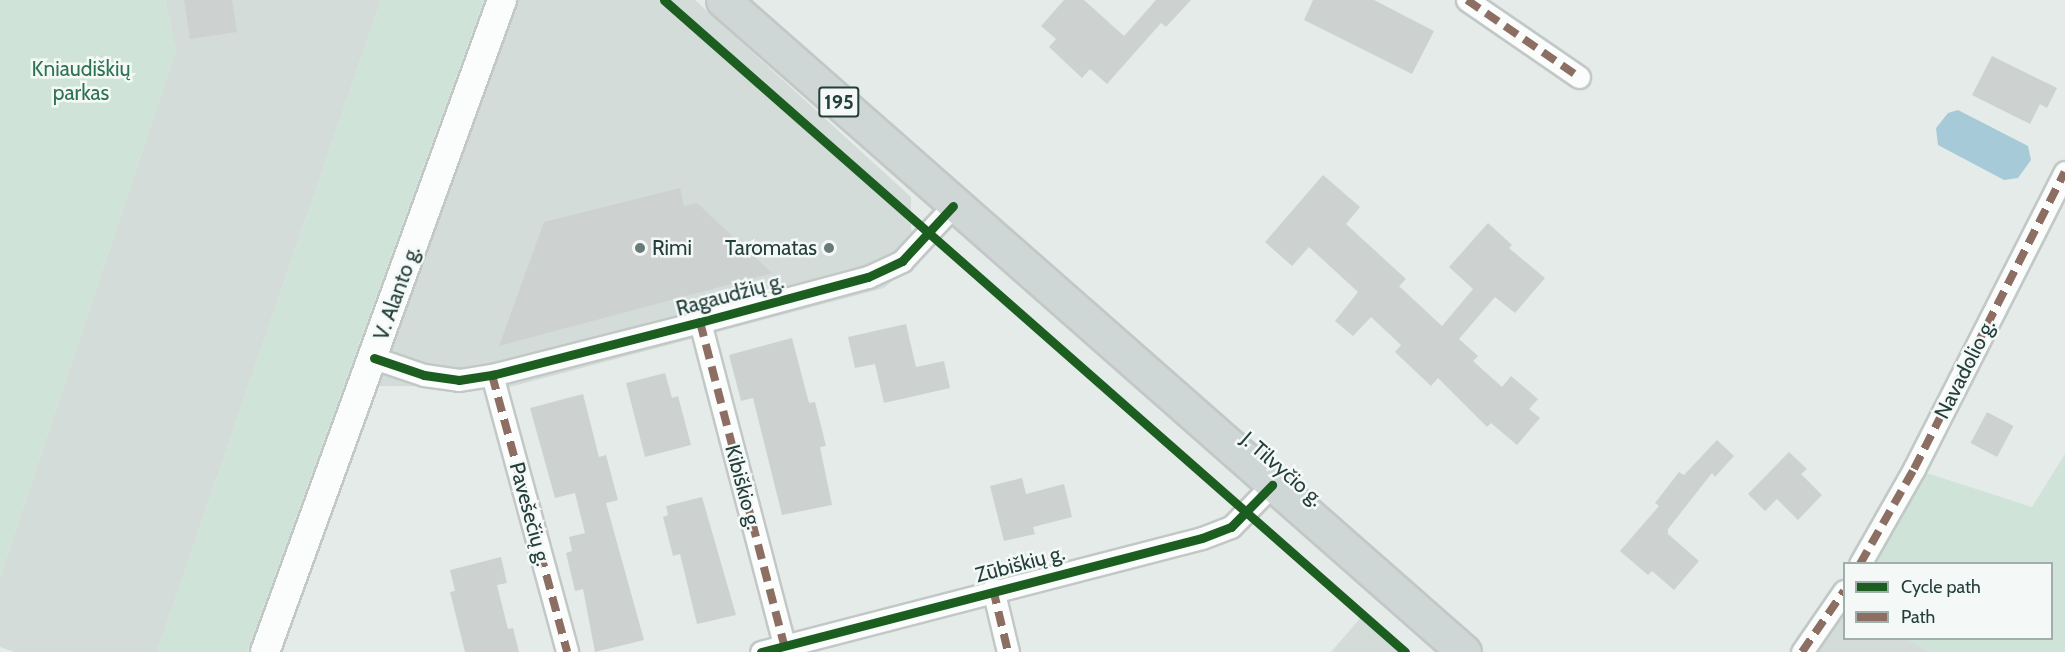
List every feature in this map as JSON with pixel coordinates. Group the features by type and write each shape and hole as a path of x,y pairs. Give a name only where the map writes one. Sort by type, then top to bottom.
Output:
{"main road":[{"name":"V. Alanto g.","path":"265,652 374,358 502,0"},
{"name":"J. Tilvyčio g.","path":"723,0 953,206 1464,652"}],"street":[{"path":"1467,0 1580,77"},
{"name":"Navadolio g.","path":"1861,562 1914,469 2065,172"},
{"name":"Ragaudžių g.","path":"374,358 424,375 459,380 492,375 700,322 868,277 902,261 953,206"},
{"name":"Kibiškio g.","path":"700,322 785,649"},
{"name":"Pavešečių g.","path":"492,375 567,652"},
{"name":"Zūbiškių g.","path":"761,652 785,649 993,589 1163,549 1231,527 1272,485"},
{"path":"993,589 1008,652"},
{"path":"1802,652 1843,594"}],"shaded area":[{"path":"165,0 381,0 157,652 15,652 0,647 0,577 176,50"},
{"path":"517,0 695,0 911,197 911,230 931,248 884,288 510,387 377,386"},
{"path":"1843,604 1843,640 1909,640 1931,652 1802,652"},
{"path":"1363,615 1405,652 1331,652"}],"green space":[{"name":"Kniaudiškių parkas","path":"0,0 165,0 176,50 0,577"},
{"path":"381,0 484,0 247,652 157,652"},
{"path":"2065,454 2065,652 1931,652 1909,640 2053,640 2053,562 1861,562 1914,469 2032,507"}],"water":[{"path":"1958,110 2028,146 2031,160 2018,178 2004,180 1938,145 1936,128 1948,113"}],"building":[{"path":"184,0 232,0 237,32 190,39"},
{"path":"1064,0 1084,0 1124,36 1156,0 1191,0 1166,27 1161,23 1107,84 1090,69 1082,78 1049,47 1056,39 1041,26"},
{"path":"1313,0 1374,0 1434,31 1412,74 1304,20"},
{"path":"1992,56 2057,88 2047,108 2040,104 2030,124 1972,95"},
{"path":"1323,175 1360,207 1346,224 1406,279 1399,286 1442,326 1473,289 1449,267 1488,223 1512,245 1509,248 1545,278 1515,313 1495,297 1459,339 1478,356 1473,361 1502,387 1511,376 1538,399 1529,409 1540,418 1517,445 1491,423 1487,427 1438,378 1431,386 1395,352 1401,345 1371,317 1353,336 1335,321 1358,292 1309,247 1292,266 1265,242"},
{"name":"Rimi","path":"680,188 684,206 697,203 772,273 499,346 544,222"},
{"path":"906,324 916,367 944,361 950,388 884,403 875,364 855,368 848,337"},
{"path":"792,338 809,403 815,402 826,446 820,447 832,505 782,515 753,398 741,401 729,355"},
{"path":"665,373 672,398 678,396 691,445 645,457 626,383"},
{"path":"583,394 599,457 606,455 618,500 606,503 644,640 595,652 583,589 575,591 566,553 572,551 569,537 585,533 575,493 555,498 530,408"},
{"path":"1987,412 2013,426 1997,457 1971,443"},
{"path":"1717,440 1734,456 1715,477 1712,473 1668,529 1668,534 1699,561 1674,590 1652,571 1648,575 1620,551 1659,506 1655,503 1679,472 1684,475"},
{"path":"1789,452 1807,469 1801,474 1822,495 1798,520 1777,499 1765,511 1748,494"},
{"path":"1022,478 1026,494 1064,484 1072,517 1033,527 1035,534 1004,541 990,486"},
{"path":"702,497 736,615 697,624 680,554 673,556 663,517 668,515 666,506"},
{"path":"501,557 507,583 497,585 508,629 513,628 519,652 465,652 450,592 455,591 450,570"}],"marked path":[{"path":"1467,0 1579,77"},
{"path":"1861,562 1914,469 2065,172"},
{"path":"700,322 785,649"},
{"path":"497,374 492,375 567,652"},
{"path":"993,589 1008,652"},
{"path":"1802,652 1843,592"}],"cycle path":[{"path":"664,0 1405,652"},
{"path":"374,358 424,375 459,380 492,375 700,322 868,277 902,261 953,206"},
{"path":"761,652 1202,538 1231,527 1272,485"}],"place":[{"name":"Rimi","path":"640,248"},
{"name":"Taromatas","path":"829,248"}]}
